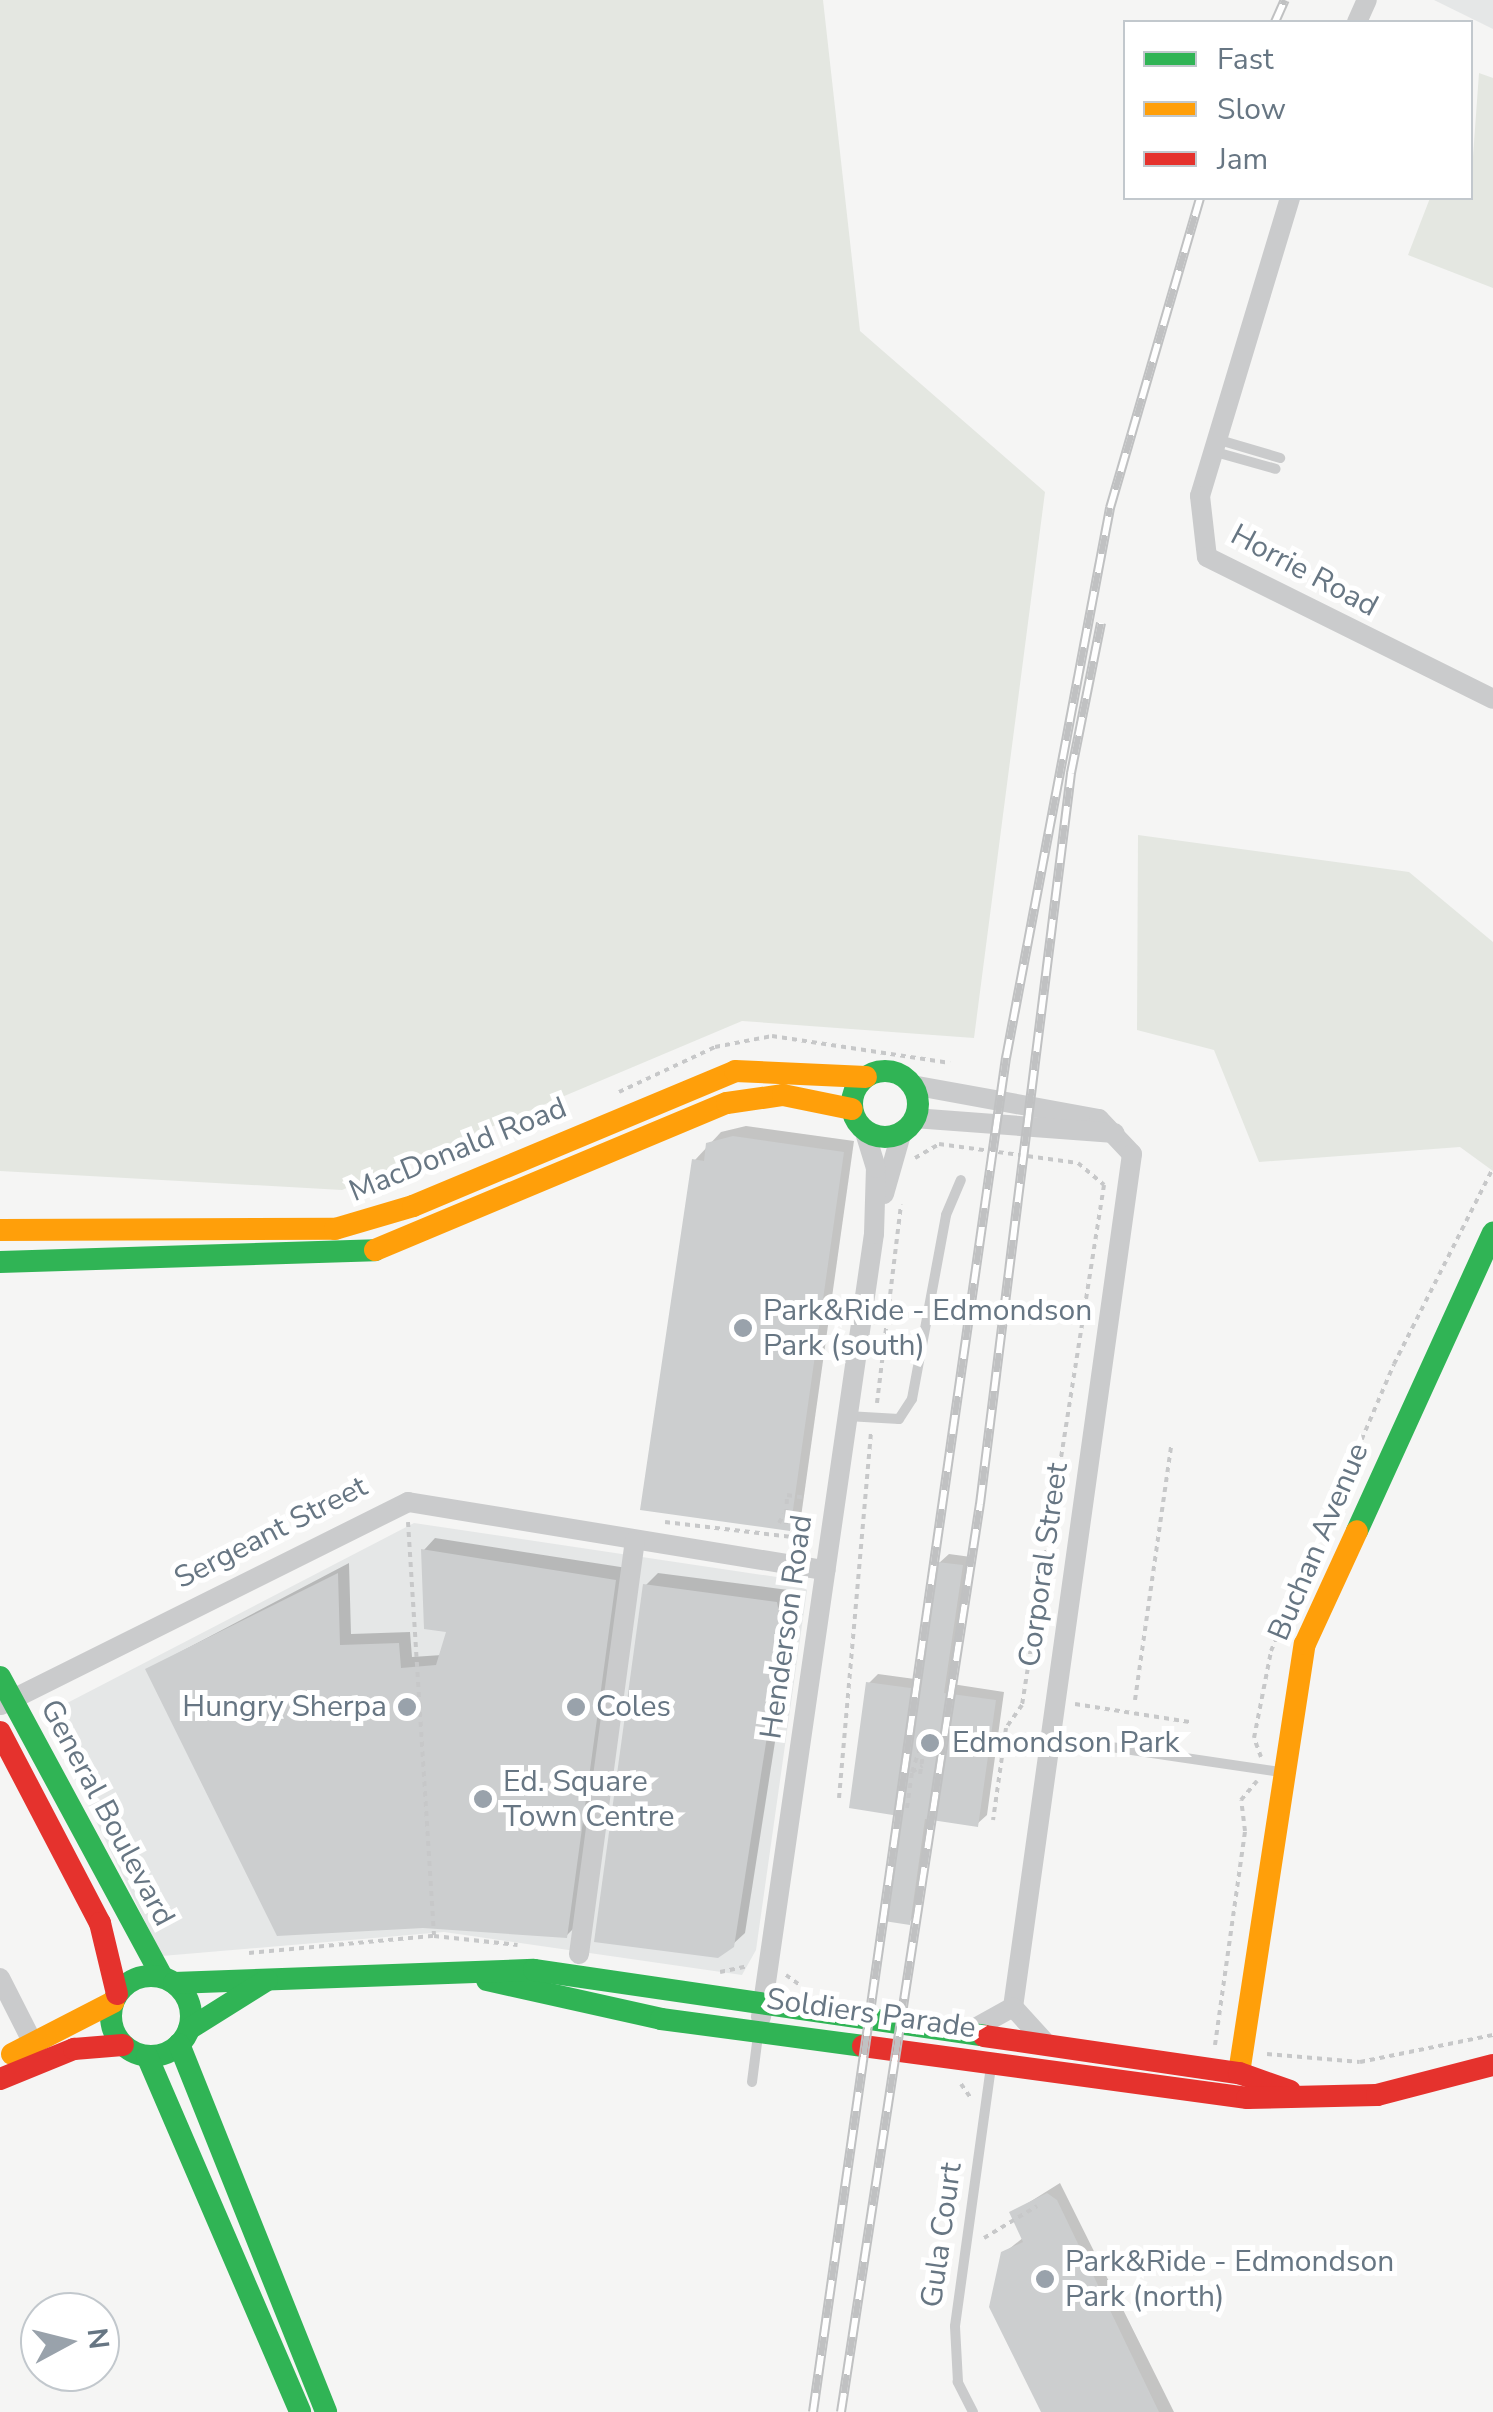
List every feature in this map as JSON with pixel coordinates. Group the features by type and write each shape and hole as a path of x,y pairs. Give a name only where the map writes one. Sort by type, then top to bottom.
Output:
{"street":[{"name":"Horrie Road","path":"1289,200 1214,445 1198,530 1208,557 1493,699"},
{"name":"MacDonald Road","path":"0,1230 304,1233 413,1206 735,1070 866,1077 894,1072 912,1086"},
{"path":"858,1119 866,1077"},
{"path":"908,1125 912,1086 945,1107"},
{"name":"MacDonald Road","path":"0,1262 306,1265 412,1240 727,1103 783,1095 858,1119 908,1125"},
{"path":"908,1125 945,1107"},
{"name":"Corporal Street","path":"945,1107 1084,1123 1121,1134 1130,1174 1013,2007"},
{"name":"Henderson Road","path":"759,2029 874,1234 876,1168 858,1119"},
{"name":"Henderson Road","path":"874,1234 908,1125"},
{"path":"304,1233 306,1265"},
{"name":"Buchan Avenue","path":"1238,2073 1305,1644 1493,1233"},
{"name":"Sergeant Street","path":"6,1703 408,1502 825,1570"},
{"path":"579,1954 635,1542"},
{"name":"General Boulevard","path":"0,1677 6,1703 168,1980"},
{"path":"0,1732 112,1952 123,2044"},
{"name":"Soldiers Parade","path":"447,1970 661,2019 812,2036 1247,2098 1290,2091 1377,2094 1493,2066"},
{"name":"Soldiers Parade","path":"168,1980 534,1970 1238,2073 1290,2091"},
{"path":"0,1978 34,2043"},
{"path":"0,2060 115,1998 136,1978 168,1980 189,2003 184,2036 326,2412"},
{"name":"Soldiers Parade","path":"184,2036 268,1979"},
{"path":"956,2031 1013,2007 1024,2029 1052,2046"},
{"path":"147,2056 184,2036"},
{"path":"0,2079 74,2049 123,2044 147,2056 187,2132 300,2412"}],"lane":[{"path":"1214,445 1278,463"},
{"path":"847,1416 899,1419 912,1399 946,1215 962,1180"},
{"path":"1049,1738 1282,1772"},
{"path":"752,2082 759,2029"},
{"name":"Gula Court","path":"974,2412 956,2371 955,2326 992,2061"}],"path":[{"path":"604,1100 715,1047 772,1036 950,1063"},
{"path":"910,1165 940,1144 1078,1163 1104,1184 1025,1684 1006,1728 993,1820"},
{"path":"1254,1738 1287,1612 1394,1364 1493,1168"},
{"path":"839,1798 872,1420 903,1183"},
{"path":"1136,1700 1171,1446"},
{"path":"779,1524 787,1495 806,1498"},
{"path":"408,1502 434,1936"},
{"path":"784,1514 786,1524"},
{"path":"657,1521 801,1538"},
{"path":"1025,1684 1076,1692 1074,1704 1190,1722"},
{"path":"907,1808 912,1772 927,1726"},
{"path":"920,1774 924,1749"},
{"path":"912,1772 922,1766"},
{"path":"1216,2046 1245,1831 1241,1800"},
{"path":"1281,2056 1402,2059 1493,2035"},
{"path":"984,2238 1034,2209"}],"shaded area":[{"path":"0,0 823,0 860,331 1045,492 974,1038 742,1021 342,1190 0,1171"},
{"path":"1434,0 1493,0 1493,29"},
{"path":"1479,73 1493,78 1493,288 1408,255 1429,200 1473,200"},
{"path":"1138,835 1409,872 1493,942 1493,1171 1460,1147 1259,1162 1214,1050 1137,1030"},
{"name":"Ed. Square Town Centre","path":"414,1523 790,1579 807,1590 756,1950 742,1975 444,1932 162,1956 44,1715"}],"building":[{"name":"Park&Ride - Edmondson Park (south)","path":"733,1136 844,1152 790,1531 640,1510 692,1159 704,1161 706,1143"},
{"name":"Ed. Square Town Centre","path":"421,1549 616,1580 567,1938 423,1928 277,1936 145,1669 338,1573 340,1645 399,1643 401,1668 436,1665 446,1632 424,1629"},
{"path":"937,1562 963,1565 944,1693 996,1700 978,1827 925,1819 910,1925 884,1921 899,1816 849,1808 866,1682 918,1689"},
{"path":"643,1584 777,1602 783,1634 734,1947 718,1958 594,1942"},
{"name":"Park&Ride - Edmondson Park (north)","path":"1047,2193 1057,2200 1159,2412 1041,2412 989,2307 1001,2252 1023,2242 1009,2212"}],"railway":[{"path":"1276,20 1285,0"},
{"path":"813,2412 1006,1058 1110,508 1199,200"},
{"path":"841,2412 980,1504 1071,773 1101,623"}],"traffic: fast":[{"path":"885,1071 908,1081 918,1104 908,1127 885,1137 862,1127 852,1104 862,1081 885,1071"},
{"path":"1357,1531 1493,1233"},
{"path":"0,1262 375,1250"},
{"path":"0,1677 162,1977"},
{"path":"174,1983 534,1970 984,2036"},
{"path":"151,1976 166,1979 179,1988 188,2001 191,2016 188,2031 179,2044 166,2053 151,2056 136,2053 123,2044 114,2031 111,2016 114,2001 123,1988 136,1979 151,1976"},
{"path":"189,2029 267,1980"},
{"path":"487,1980 661,2019 863,2046"},
{"path":"179,2044 326,2412"},
{"path":"147,2056 300,2412"}],"traffic: slow":[{"path":"0,1230 335,1229 413,1206 735,1071 866,1077"},
{"path":"375,1250 727,1103 783,1095 852,1109"},
{"path":"1239,2073 1305,1644 1357,1531"},
{"path":"12,2054 113,2002"}],"traffic: jam":[{"path":"0,1732 100,1923 117,1994"},
{"path":"984,2036 1239,2073 1290,2091"},
{"path":"0,2079 74,2049 123,2045"},
{"path":"863,2046 1247,2098 1377,2095 1493,2065"}],"place":[{"name":"Park&Ride - Edmondson Park (south)","path":"743,1328"},
{"name":"Hungry Sherpa","path":"407,1707"},
{"name":"Coles","path":"576,1707"},
{"name":"Edmondson Park","path":"930,1743"},
{"name":"Ed. Square Town Centre","path":"483,1799"},
{"name":"Park&Ride - Edmondson Park (north)","path":"1045,2279"}]}
